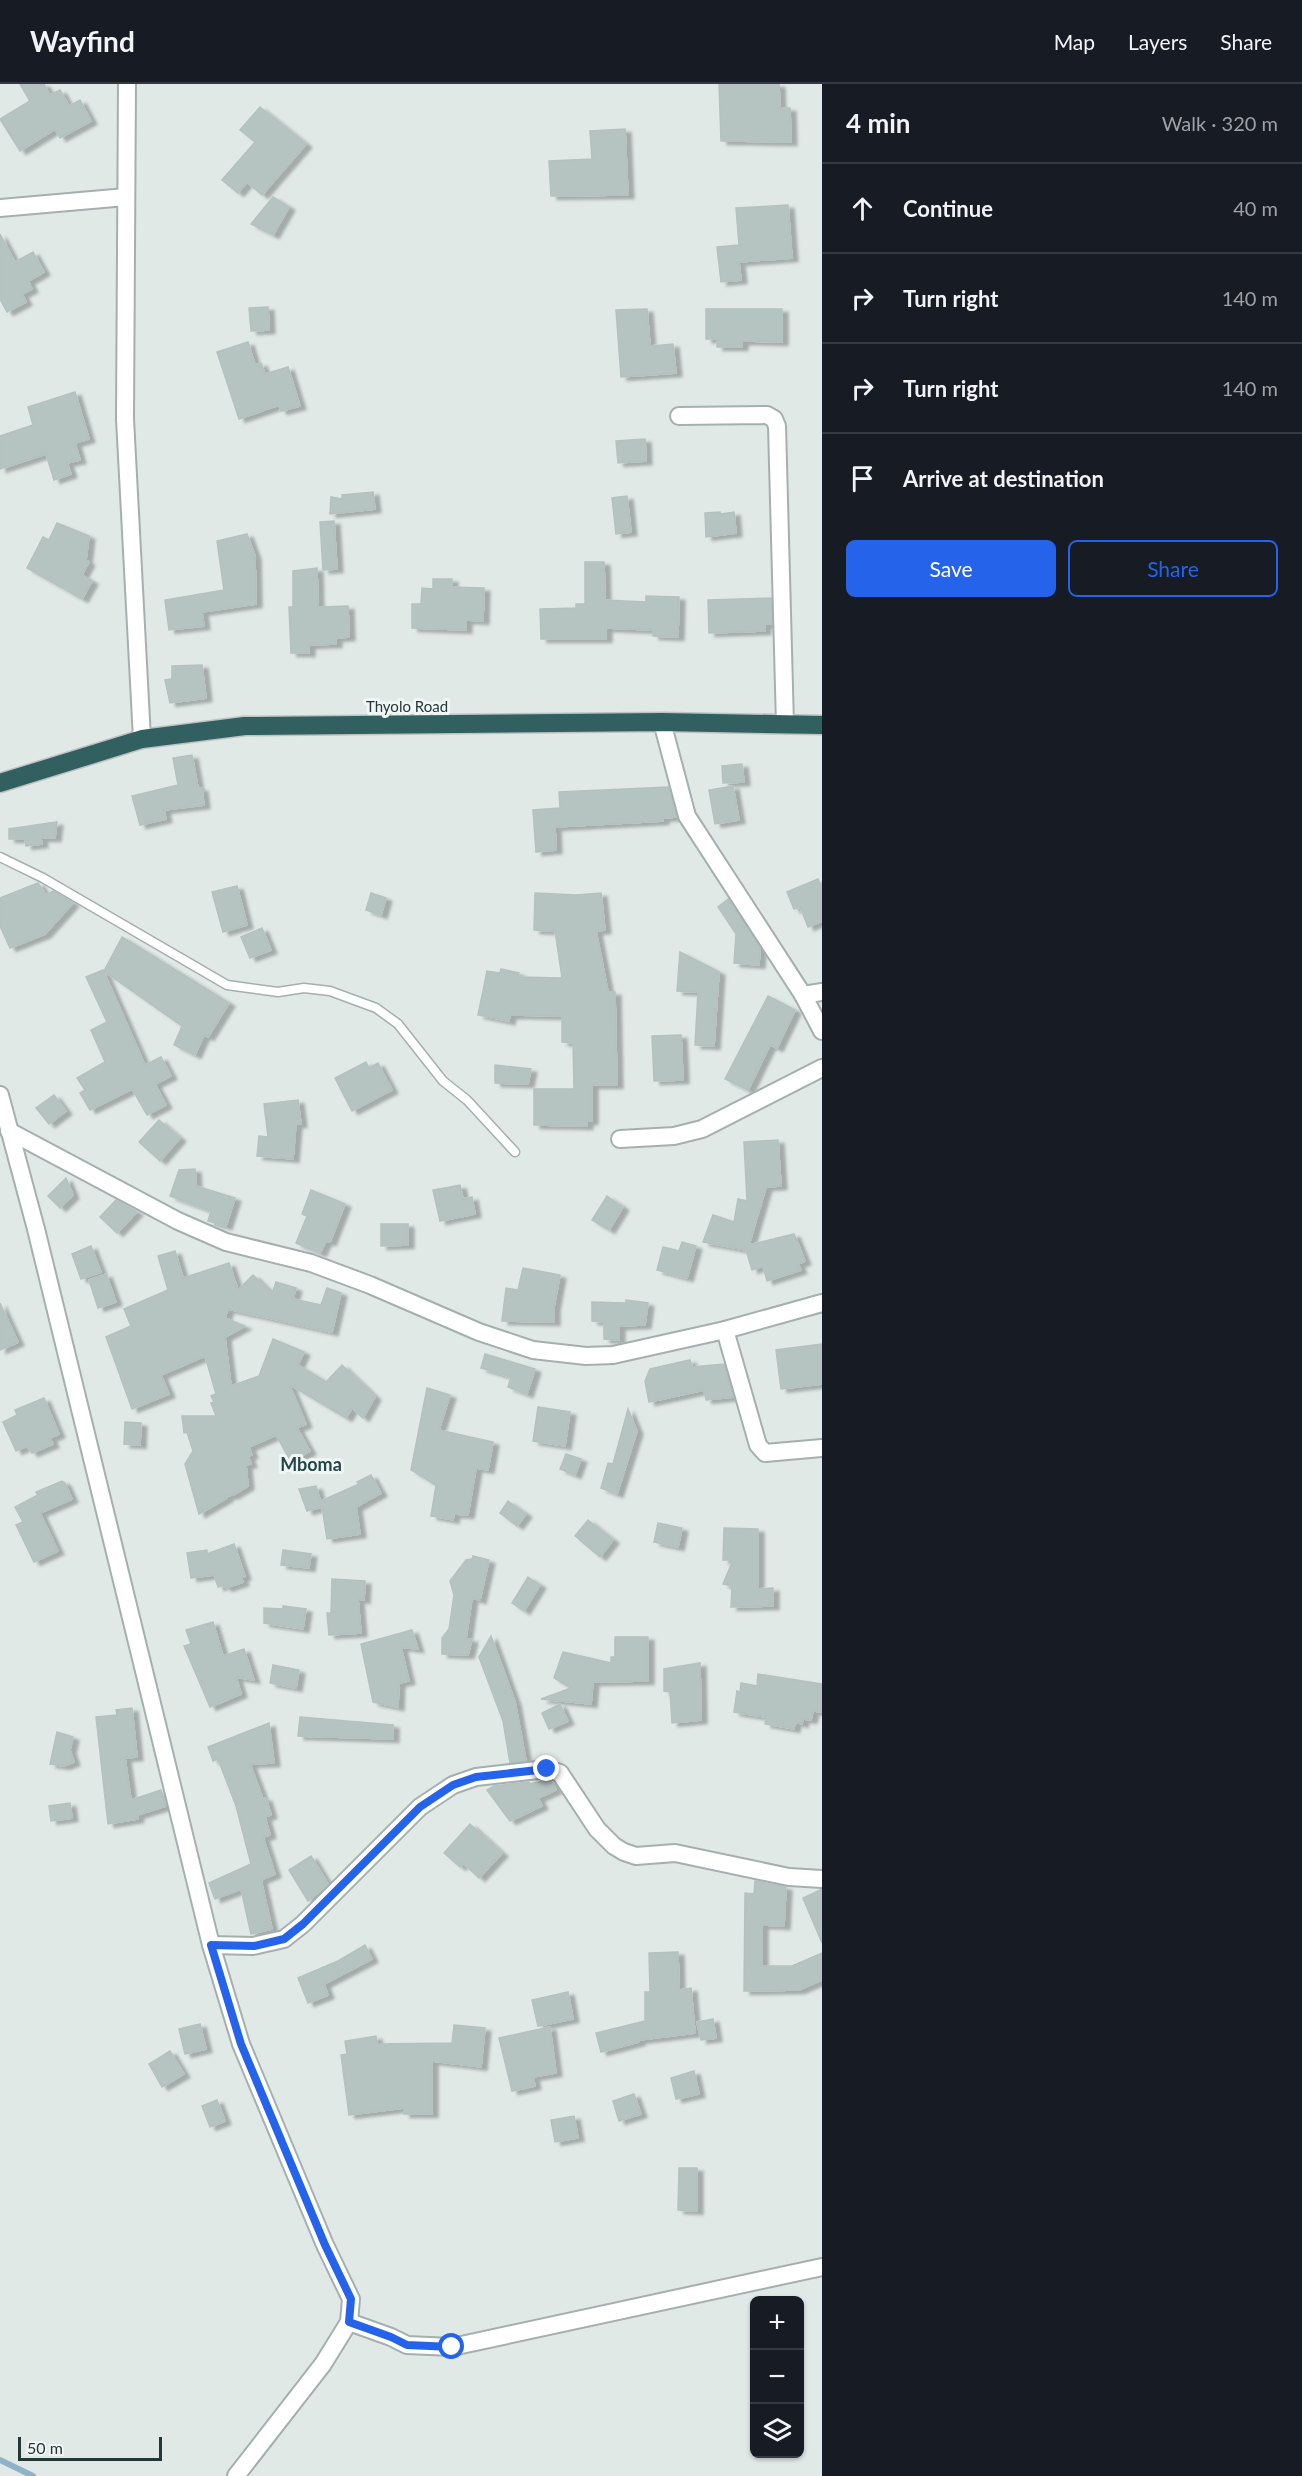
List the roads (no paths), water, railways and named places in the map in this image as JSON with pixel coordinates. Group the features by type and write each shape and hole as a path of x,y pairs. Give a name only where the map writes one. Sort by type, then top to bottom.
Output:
{"highway":[{"name":"Thyolo Road","path":"0,783 142,739 244,726 662,722 822,725"}],"street":[{"path":"128,84 125,418 142,739"},
{"path":"0,208 126,197"},
{"path":"679,416 767,415 774,419 777,426 785,725"},
{"path":"662,722 687,816 803,995 822,1031"},
{"path":"803,995 822,992"},
{"path":"620,1139 674,1136 702,1129 822,1068"},
{"path":"0,1095 36,1229 211,1945 241,2044 325,2245 351,2299 349,2322 323,2364 236,2476"},
{"path":"9,1131 178,1221 226,1242 321,1267 370,1285 479,1332 533,1350 586,1356 613,1355 725,1330 822,1304"},
{"path":"725,1330 758,1445 765,1453 822,1448"},
{"path":"211,1945 254,1946 284,1939 303,1924 420,1807 453,1785 476,1777 547,1769 560,1773 597,1829 614,1846 624,1852 636,1856 675,1853 789,1877 822,1879"},
{"path":"349,2322 407,2345 452,2347 822,2267"}],"lane":[{"path":"0,857 42,878 228,985 278,992 304,988 330,991 376,1008 398,1024 443,1081 467,1100 515,1152"}],"waterway":[{"path":"0,2460 33,2476"}],"district":[{"name":"Mboma","path":"311,1464"}]}
